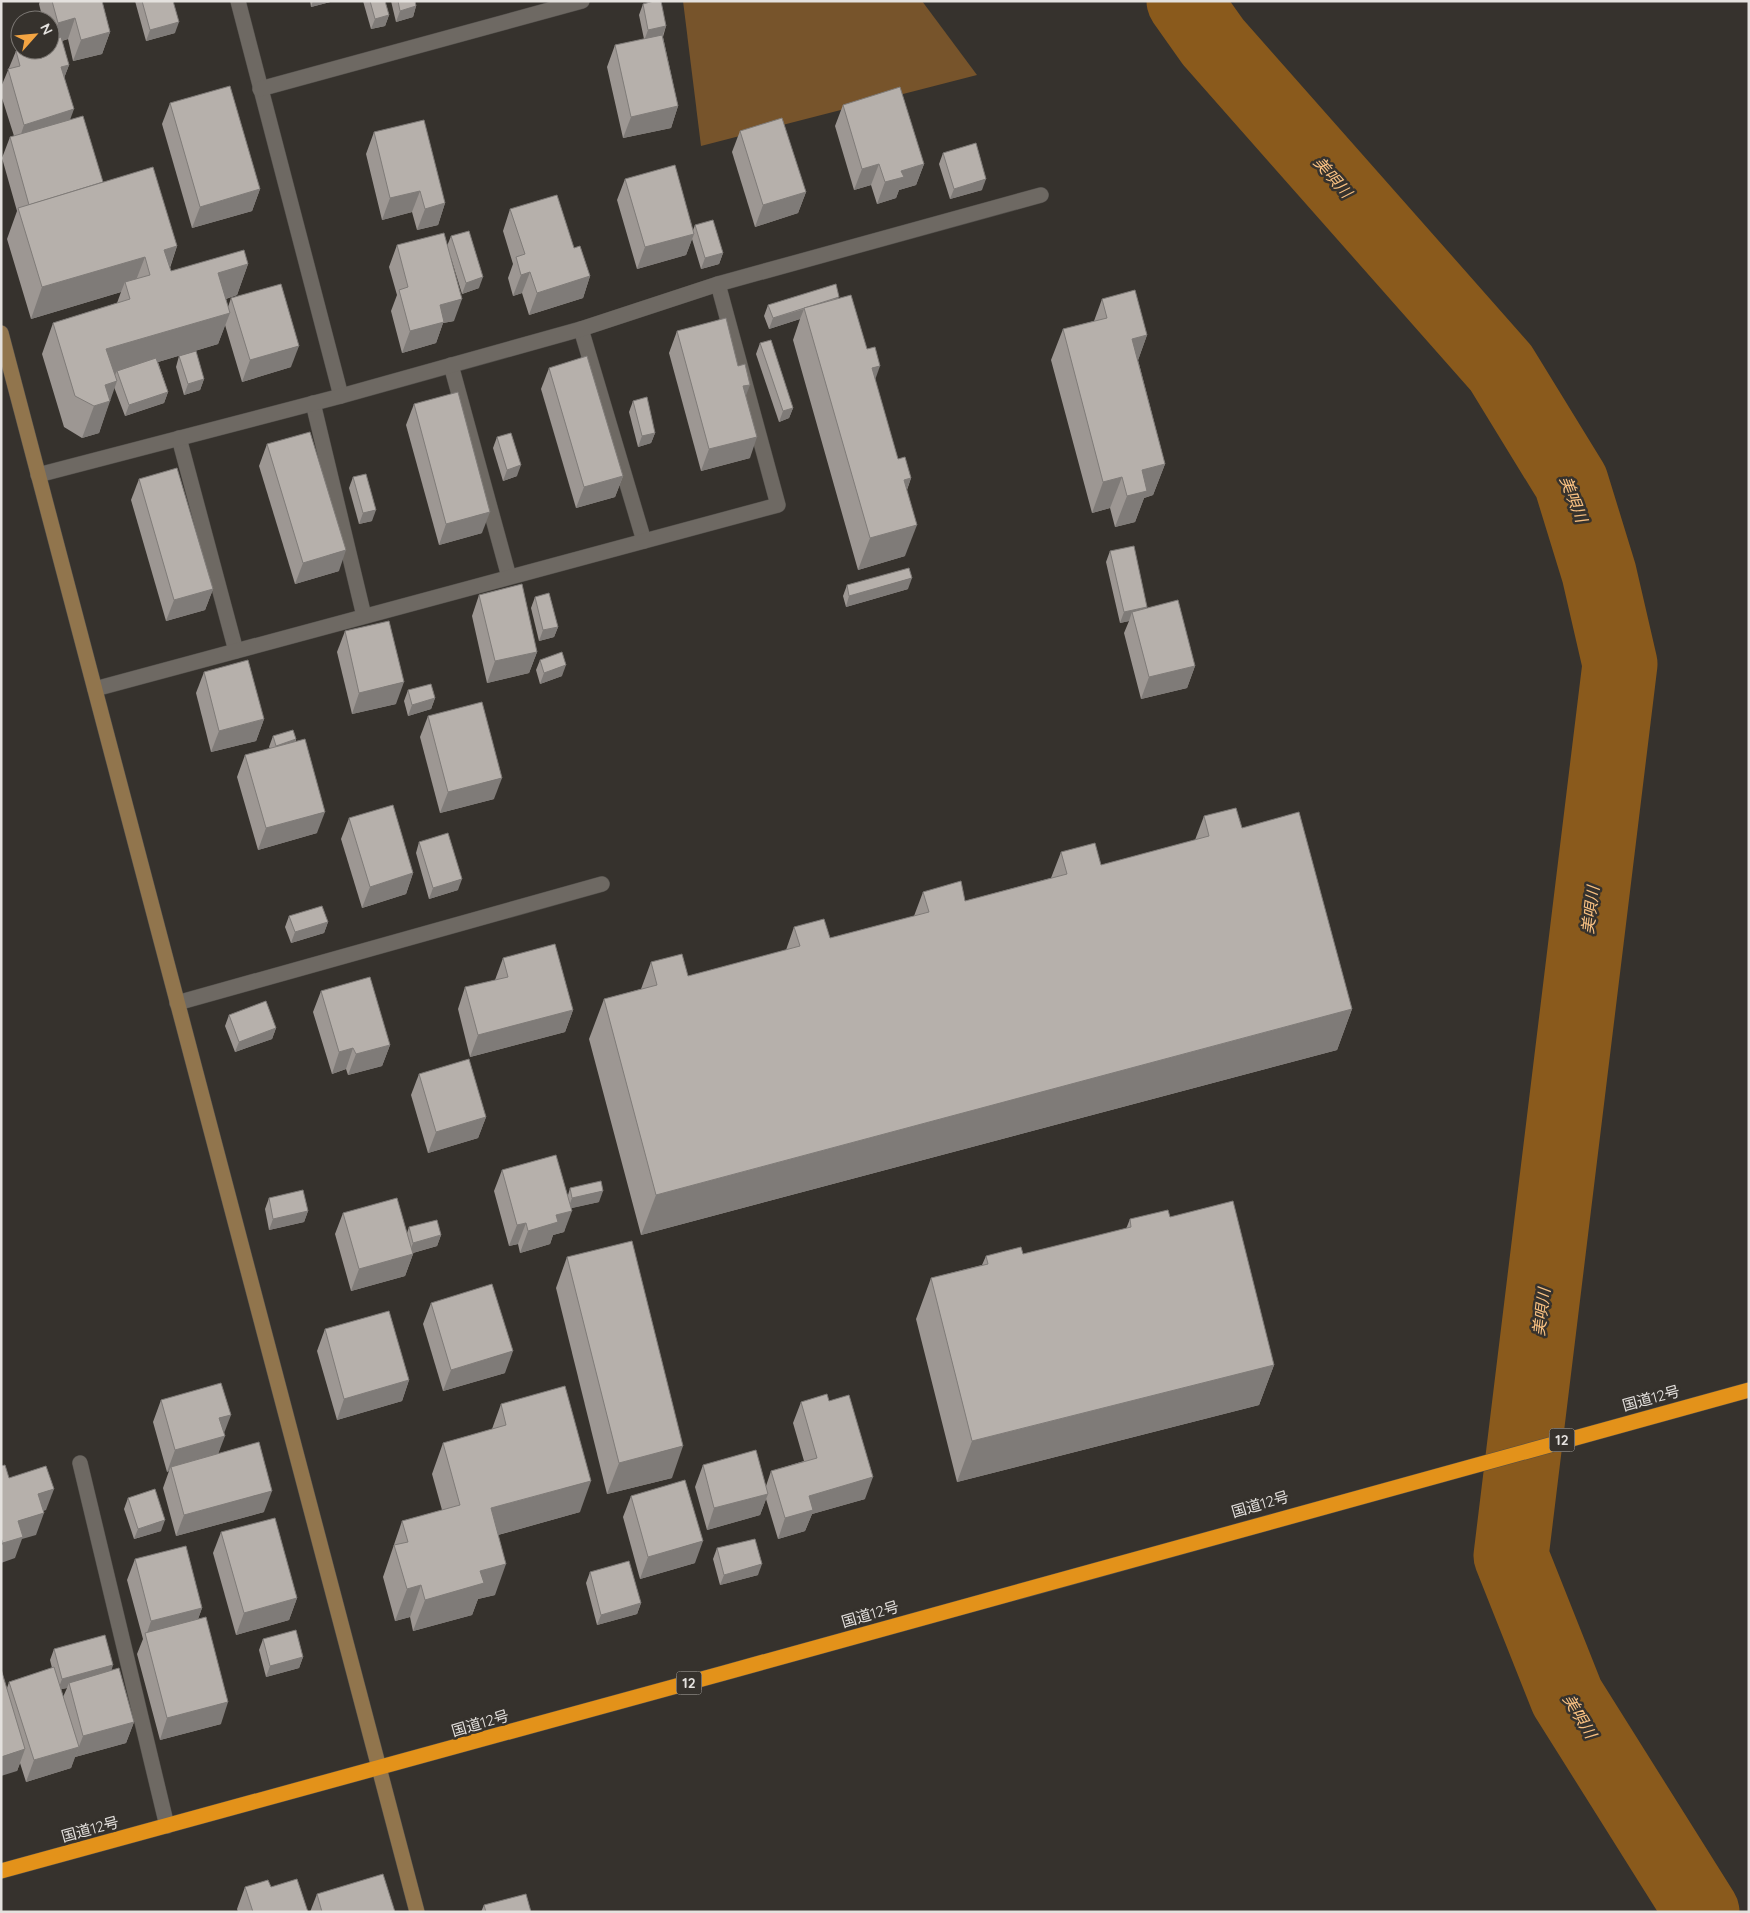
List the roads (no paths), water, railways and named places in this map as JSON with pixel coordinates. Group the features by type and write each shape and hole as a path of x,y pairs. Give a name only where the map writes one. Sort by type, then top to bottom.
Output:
{"highway":[{"name":"国道12号","path":"1,1871 379,1770 1376,1490 1749,1390"}],"street":[{"path":"238,1 341,396"},
{"path":"260,88 582,1"},
{"path":"38,475 341,396 581,329 718,284 1041,195"},
{"path":"95,689 778,505 718,284"},
{"path":"581,329 644,541"},
{"path":"1,333 417,1912"},
{"path":"451,365 509,577"},
{"path":"313,403 364,616"},
{"path":"179,438 236,651"},
{"path":"178,1003 602,884"},
{"path":"80,1462 167,1826"}],"waterway":[{"name":"美唄川","path":"1184,1 1213,42 1501,368 1571,482 1599,573 1620,664 1511,1556 1567,1697 1702,1912"}]}
